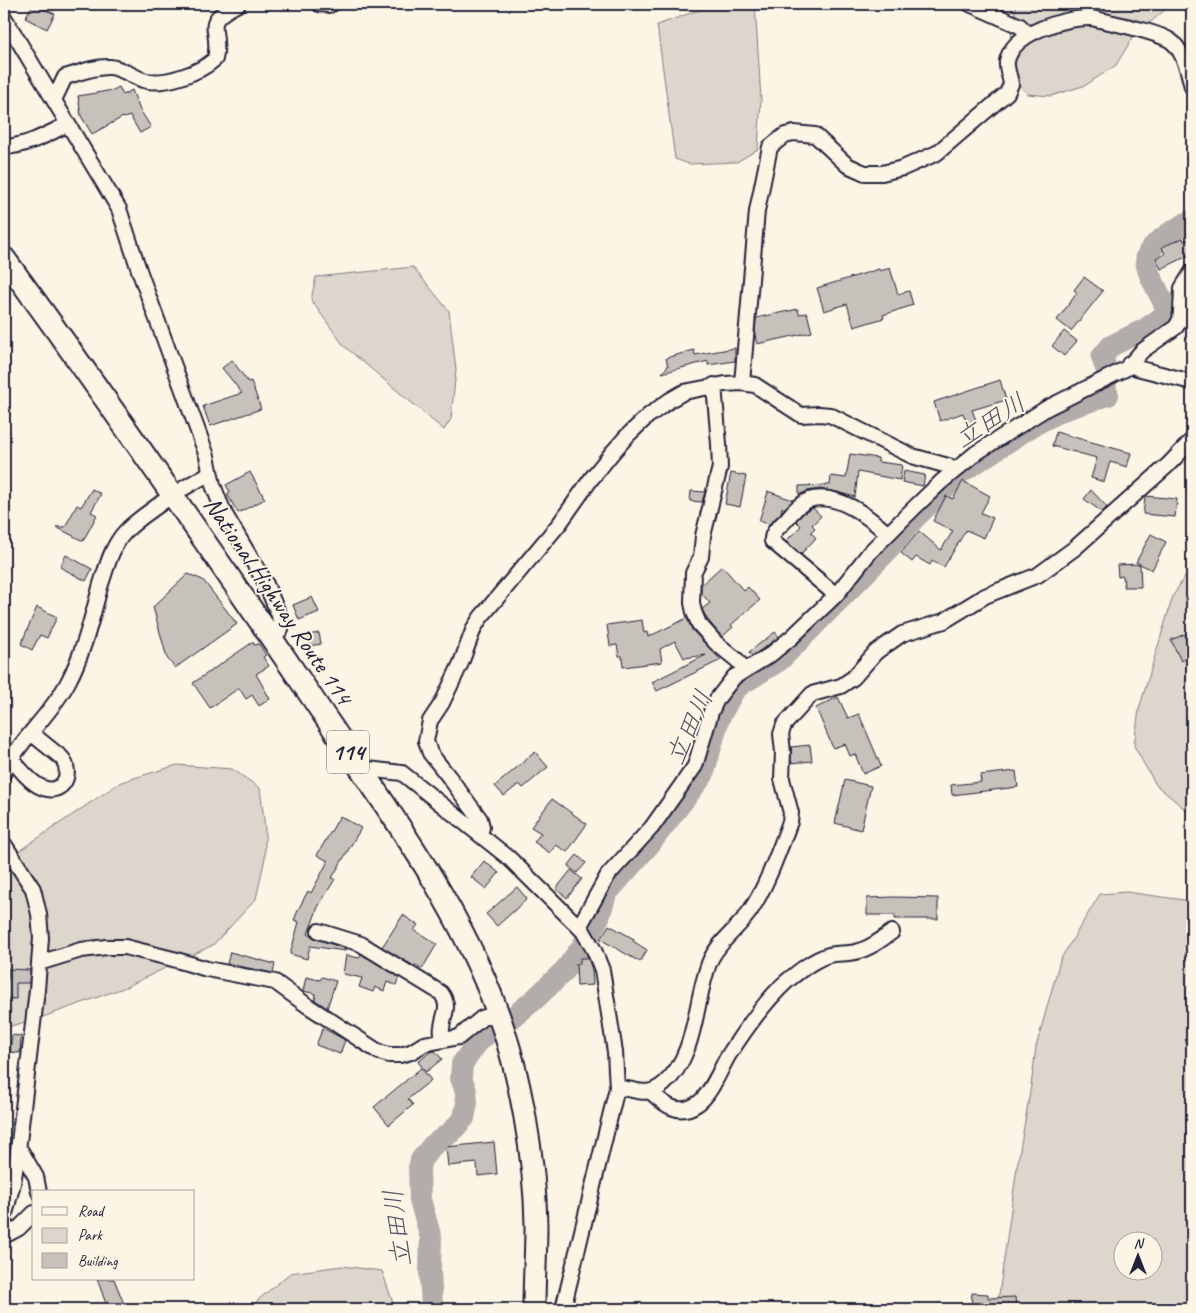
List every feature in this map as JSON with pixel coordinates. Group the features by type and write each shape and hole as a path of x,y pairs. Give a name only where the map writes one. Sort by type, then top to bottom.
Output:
{"highway":[{"name":"National Highway Route 114","path":"4,258 181,505 272,639 423,863 467,942 498,1013 509,1046 524,1116 532,1172 536,1222 534,1309"}],"street":[{"path":"54,100 65,77 101,67 114,68 147,81 163,80 198,72 215,59 217,44 214,25 216,17 238,4"},
{"path":"319,4 332,4"},
{"path":"970,4 1020,26 1029,35"},
{"path":"4,17 119,209 140,273 195,421 213,485 226,516 264,582 279,615 281,629 272,639"},
{"path":"742,383 757,211 770,147 784,135 800,133 815,135 847,165 865,173 882,173 913,164 936,153 1006,93 1011,84 1006,68 1009,55 1011,50 1020,41 1043,28 1082,18 1092,18 1171,41 1177,48 1190,76 1192,87"},
{"path":"4,146 28,143 68,124"},
{"path":"579,927 608,875 652,827 695,766 711,712 717,700 734,677 770,655 792,637 836,595 870,552 934,488 976,453 1047,408 1126,368 1142,351 1176,327 1182,311 1182,288 1192,272"},
{"path":"1129,364 1137,368 1192,382"},
{"path":"480,835 482,827 480,819 430,753 426,740 430,721 442,703 461,663 474,628 481,617 560,524 591,479 626,436 670,400 684,392 714,386 742,383 755,385 800,415 830,415 912,456 948,466 953,472"},
{"path":"714,386 720,468 703,536 701,557 693,573 692,603 699,624 716,643 737,660 744,670"},
{"path":"617,1088 650,1092 664,1083 682,1058 688,1045 710,959 756,901 790,822 791,813 782,779 780,734 784,725 801,704 812,694 841,686 853,678 876,652 902,634 944,621 985,596 1038,576 1075,548 1192,440"},
{"path":"184,488 210,473"},
{"path":"836,595 772,541 773,533 795,509 812,500 825,499 849,506 865,514 888,534"},
{"path":"4,772 8,755 31,733 59,699 77,664 114,548 132,525 164,501"},
{"path":"8,755 39,786 54,789 64,784 68,776 65,762 31,733"},
{"path":"359,768 402,773 509,858 583,931 594,950 602,970 615,1052 617,1088 563,1309"},
{"path":"4,844 33,889 37,902 41,938 18,1150 13,1183 4,1218"},
{"path":"318,931 361,944 441,993 446,999 447,1005 440,1028 443,1040"},
{"path":"650,1092 671,1108 687,1108 699,1103 738,1042 763,1008 786,982 814,961 828,955 858,951 871,946 892,932"},
{"path":"39,963 81,950 107,946 132,948 206,969 275,982 316,1012 384,1054 389,1055 406,1054 424,1044 459,1037 482,1018 498,1013"},
{"path":"18,1150 21,1151 31,1166 39,1190"},
{"path":"4,1236 19,1228 32,1215"}],"green space":[{"path":"724,4 755,4 761,99 758,149 737,162 689,164 675,159 657,25 702,9"},
{"path":"1016,4 1172,4 1133,37 1116,65 1086,85 1051,96 1027,94 1014,79 1011,38"},
{"path":"413,267 449,311 456,370 451,419 444,430 344,346 311,300 316,277"},
{"path":"1192,564 1192,815 1156,785 1134,746 1139,709 1173,596"},
{"path":"177,765 232,769 260,788 265,827 265,858 256,899 213,945 126,987 43,1017 4,1028 4,861 121,782"},
{"path":"1126,892 1192,901 1192,1309 997,1309 1036,1047 1060,960 1100,894"},
{"path":"342,1266 382,1271 395,1309 251,1309 259,1299 290,1273"}],"building":[{"path":"33,4 55,14 47,29 25,18"},
{"path":"119,87 123,95 132,90 140,110 151,127 140,133 130,116 123,117 92,134 81,116 78,96 113,90"},
{"path":"1183,238 1184,241 1192,238 1192,254 1161,269 1156,258 1165,254 1162,247"},
{"path":"890,268 898,294 909,291 913,305 883,315 884,318 854,327 847,304 824,311 817,288 879,269 880,271"},
{"path":"1084,277 1103,291 1071,331 1057,320 1077,293 1074,290"},
{"path":"798,309 799,314 807,313 812,332 757,344 755,335 756,318"},
{"path":"1064,331 1077,341 1064,356 1052,346"},
{"path":"735,348 735,361 708,365 708,361 662,373 668,366 666,358 694,350 695,355"},
{"path":"232,360 248,382 251,381 261,409 210,426 203,406 242,393 222,368"},
{"path":"1000,380 1006,400 972,410 977,423 968,426 963,413 940,421 934,402"},
{"path":"1056,432 1131,453 1127,467 1110,462 1104,482 1091,478 1097,458 1052,446"},
{"path":"850,454 878,458 878,462 902,465 900,480 858,472 855,497 820,489 807,491 799,495 799,486 830,485 831,476 846,478"},
{"path":"904,471 925,475 923,486 902,482"},
{"path":"250,472 265,499 238,513 227,494 230,492 226,485"},
{"path":"731,473 746,476 740,507 725,504"},
{"path":"963,481 990,496 981,513 993,518 984,538 966,530 944,567 932,561 930,565 916,557 912,562 901,553 919,531 941,550 953,531 933,521 946,496 953,499"},
{"path":"92,489 101,494 91,512 97,515 83,541 56,527 65,527 77,505 81,507"},
{"path":"1091,490 1107,507 1102,512 1084,499"},
{"path":"691,491 705,492 702,502 690,501"},
{"path":"767,491 793,500 784,509 782,507 781,513 769,524 759,521"},
{"path":"1146,496 1177,499 1175,517 1143,514"},
{"path":"813,508 821,516 812,525 815,528 811,532 816,538 801,554 786,541 801,526 796,521"},
{"path":"1151,534 1166,542 1152,570 1136,562"},
{"path":"66,555 92,569 86,581 60,567"},
{"path":"1140,564 1141,587 1124,587 1123,576 1118,577 1117,565"},
{"path":"722,566 744,591 748,587 760,600 731,625 733,627 722,637 707,619 702,609 710,603 701,593 701,585"},
{"path":"188,574 203,580 237,624 175,668 167,658 153,607"},
{"path":"312,597 319,612 299,620 293,605"},
{"path":"37,607 57,617 47,638 40,635 32,650 21,644"},
{"path":"687,618 692,630 721,660 657,691 652,682 706,655 684,658 675,641 660,649 662,662 623,667 622,656 619,656 617,645 610,646 607,625 642,620 644,633 647,632 648,637"},
{"path":"775,632 779,637 752,656 749,652"},
{"path":"319,633 321,644 310,646 308,635"},
{"path":"1185,634 1192,649 1192,656 1181,661 1171,640"},
{"path":"253,642 254,645 259,644 266,655 263,657 269,666 256,674 270,699 259,706 252,695 246,699 239,688 210,708 193,683"},
{"path":"838,697 848,718 859,714 881,766 863,774 855,754 850,756 845,744 833,748 816,708"},
{"path":"810,745 812,761 791,763 791,747"},
{"path":"535,752 548,767 523,788 519,784 504,796 495,786"},
{"path":"1016,771 1018,787 952,795 951,785 981,782 980,775"},
{"path":"845,780 871,786 861,830 835,823"},
{"path":"552,799 587,824 567,852 556,845 550,853 534,842 541,833 531,827"},
{"path":"340,816 361,828 332,878 335,879 318,907 308,934 316,939 346,949 345,951 310,946 307,959 290,954 299,922 294,920 308,891 311,893 328,861 317,855"},
{"path":"577,855 586,863 577,873 568,866"},
{"path":"484,861 499,873 486,889 471,877"},
{"path":"571,870 582,879 567,898 556,889"},
{"path":"517,887 527,899 497,926 486,914"},
{"path":"867,898 938,898 938,919 895,919 895,915 867,915"},
{"path":"403,915 418,925 414,930 437,944 422,969 382,947"},
{"path":"609,925 634,939 633,941 647,950 640,962 600,939"},
{"path":"230,952 275,964 273,973 227,964"},
{"path":"361,954 399,977 396,985 387,982 384,991 375,987 373,992 359,987 362,978 343,974 346,955 359,958"},
{"path":"580,958 588,958 592,969 593,985 577,986 576,964 580,964"},
{"path":"8,969 30,970 29,983 16,983 16,999 4,998 4,978 8,979"},
{"path":"306,977 320,980 322,977 336,981 327,1008 315,1000 316,994 303,991"},
{"path":"323,1028 345,1040 340,1054 316,1045"},
{"path":"12,1035 21,1036 20,1053 10,1052"},
{"path":"435,1051 442,1059 426,1072 418,1062 430,1052"},
{"path":"421,1068 431,1080 408,1099 413,1105 389,1125 374,1107"},
{"path":"494,1142 497,1174 478,1176 477,1163 448,1166 446,1147"},
{"path":"97,1280 114,1280 124,1304 108,1309"},
{"path":"972,1293 988,1294 988,1298 1015,1297 1016,1307 971,1309"}],"waterway":[{"name":"立田川","path":"432,1309 431,1238 420,1200 419,1168 421,1160 432,1146 450,1133 464,1118 467,1103 466,1091 461,1078 462,1064 477,1043 489,1032 513,1017 565,970 582,947 599,917 606,894 648,846 703,775 719,718 733,692 740,685 780,660 960,473 1032,426 1060,411 1108,395 1105,389 1107,371 1102,357 1111,346 1147,328 1168,313 1148,271 1147,256 1154,245 1160,240 1192,220"}]}
